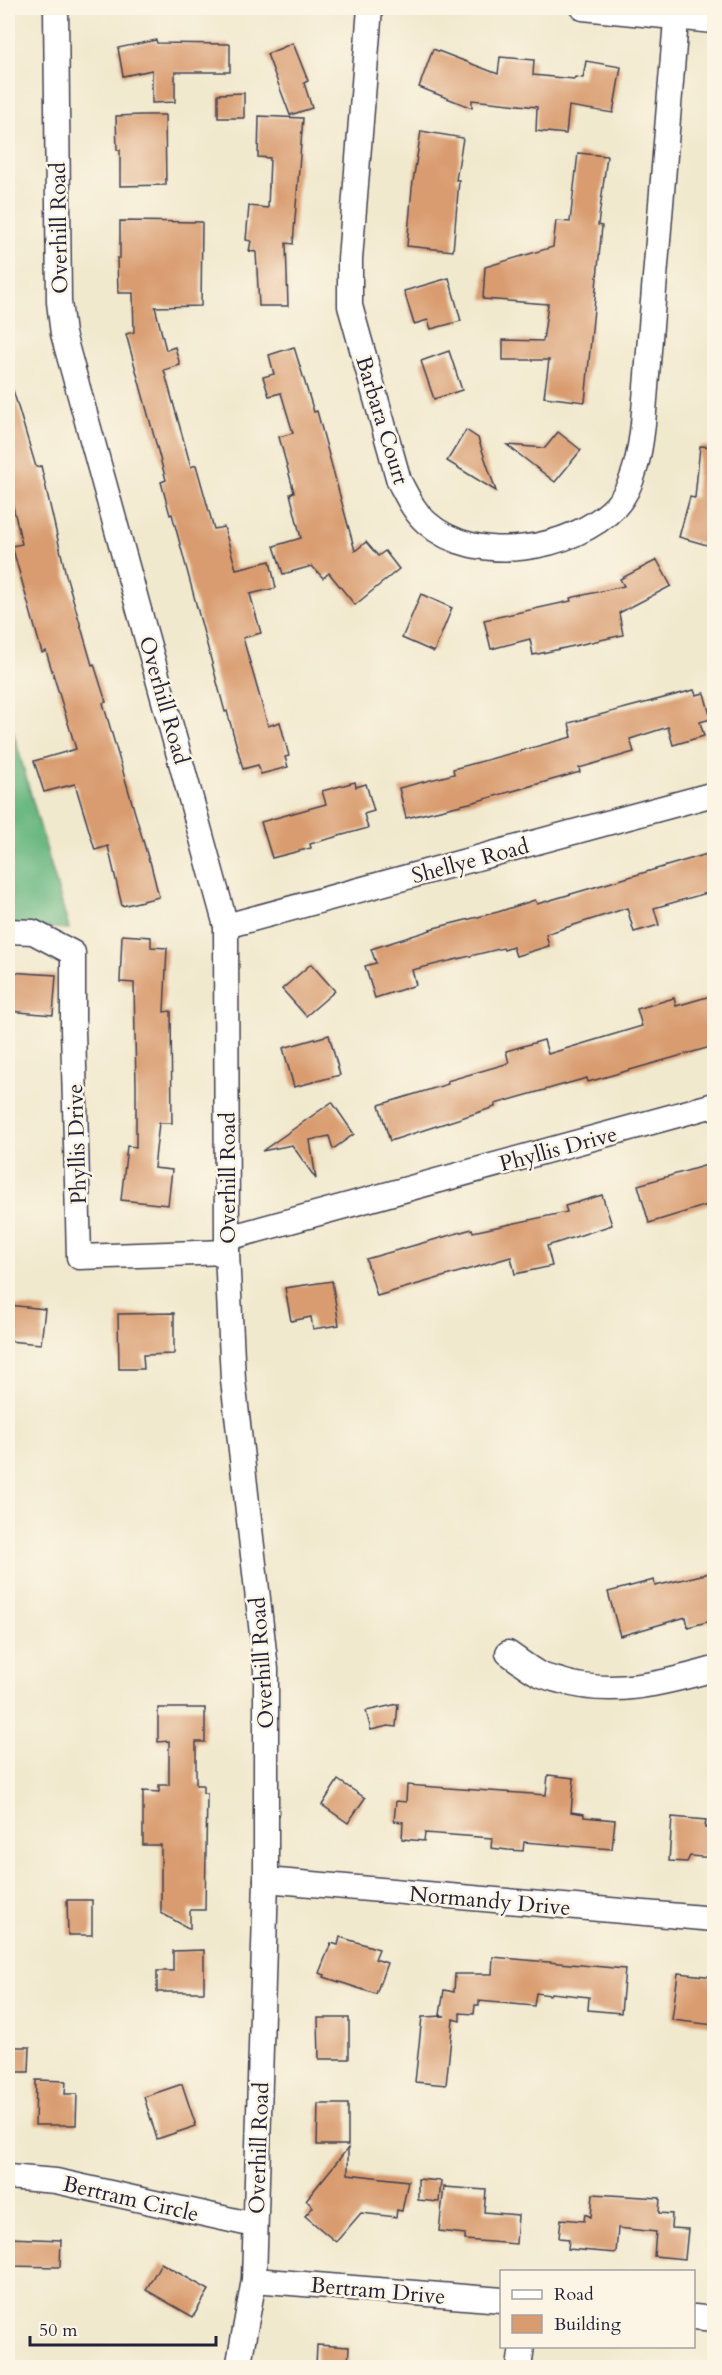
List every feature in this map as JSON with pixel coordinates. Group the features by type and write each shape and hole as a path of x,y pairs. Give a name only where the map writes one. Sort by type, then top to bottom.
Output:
{"street":[{"name":"Overhill Road","path":"56,8 59,302 63,334 226,926 228,1245 233,1380 266,1669 266,1880 254,2280 238,2367"},
{"name":"Barbara Court","path":"370,8 350,259 350,306 399,481 411,505 427,523 447,536 472,546 497,549 527,547 583,530 617,505 636,465 643,424 676,13"},
{"path":"583,8 676,13 714,21"},
{"name":"Shellye Road","path":"226,926 714,794"},
{"name":"Phyllis Drive","path":"8,931 33,932 73,953 79,1257 228,1245 714,1105"},
{"path":"508,1653 540,1675 576,1686 605,1689 681,1679 714,1670"},
{"name":"Normandy Drive","path":"266,1880 714,1919"},
{"name":"Bertram Circle","path":"8,2177 56,2181 254,2225"},
{"name":"Bertram Drive","path":"254,2280 500,2300"},
{"path":"695,2317 714,2319"},
{"path":"519,2367 522,2348"}],"green space":[{"path":"8,714 69,929 8,926"}],"building":[{"path":"156,40 157,43 230,44 230,72 175,72 175,102 152,103 152,70 123,76 118,48"},
{"path":"293,43 308,81 304,83 312,108 290,115 267,54"},
{"path":"433,49 498,74 500,57 534,60 533,75 574,79 575,77 583,78 586,61 621,67 613,113 569,106 566,134 536,131 537,107 472,100 472,108 419,87"},
{"path":"244,93 244,118 218,118 218,94"},
{"path":"165,115 166,185 120,186 120,150 117,150 116,116"},
{"path":"259,116 303,118 293,244 286,243 288,306 259,306 256,252 249,251 251,241 246,240 249,206 268,208 270,158 258,157"},
{"path":"421,131 463,138 456,180 459,180 453,251 407,246 412,188"},
{"path":"578,153 607,156 598,225 602,226 585,402 544,397 549,360 503,360 503,340 543,341 548,304 483,299 485,267 553,247 556,221 570,222"},
{"path":"120,221 202,222 201,306 155,307 166,350 175,347 180,365 164,370 191,467 196,465 214,529 224,527 236,569 270,561 276,588 250,594 261,633 243,638 268,726 280,722 289,756 285,757 288,767 261,774 258,765 243,769 227,711 225,712 172,514 170,515 161,482 166,480 126,334 134,332 133,293 118,293 117,258 120,258"},
{"path":"449,278 461,321 431,329 428,320 414,324 404,291"},
{"path":"294,347 314,412 317,411 355,551 366,542 378,556 385,551 399,569 355,605 329,573 323,578 312,566 283,574 274,546 301,538 290,494 294,492 279,437 293,433 281,393 269,396 263,377 274,374 269,355"},
{"path":"449,351 462,390 434,399 421,361"},
{"path":"13,390 36,467 41,466 66,575 92,665 94,664 106,702 103,703 159,897 122,906 108,846 95,850 75,784 44,792 34,761 76,749 46,651 42,653 12,546 22,544 8,485 8,391"},
{"path":"466,430 478,438 496,491 447,461"},
{"path":"558,432 581,450 555,482 507,445 545,448"},
{"path":"700,446 714,447 714,547 679,537 690,497 695,498"},
{"path":"657,560 671,586 619,613 623,635 533,655 530,639 491,649 484,620 571,601 570,598 624,586 620,579"},
{"path":"421,594 452,608 434,652 402,638"},
{"path":"694,690 696,695 704,693 711,719 700,722 704,736 673,745 668,727 630,739 634,752 579,768 580,772 474,802 406,818 399,788 454,774 453,769 572,737 569,723"},
{"path":"355,782 356,787 366,784 374,811 364,814 368,828 310,844 311,848 272,858 261,822 326,804 322,791"},
{"path":"714,852 714,891 654,908 659,925 634,932 627,908 546,934 549,946 516,956 513,947 504,950 503,948 412,970 416,985 375,998 365,966 376,963 371,949 430,929 535,900 537,904"},
{"path":"122,935 151,937 151,947 167,948 164,1012 171,1011 172,1123 159,1123 154,1168 172,1170 168,1205 121,1200 127,1146 136,1147 134,983 120,982"},
{"path":"311,964 335,991 306,1016 282,989"},
{"path":"8,972 56,975 53,1015 8,1011"},
{"path":"714,995 714,1046 588,1082 587,1078 495,1104 495,1107 390,1141 379,1105 448,1084 447,1081 509,1063 506,1051 544,1040 548,1054 642,1026 637,1009 674,998 676,1006"},
{"path":"329,1035 340,1075 294,1087 283,1048"},
{"path":"332,1102 354,1134 333,1149 329,1136 310,1140 316,1179 292,1145 262,1151"},
{"path":"714,1163 714,1203 649,1223 638,1185"},
{"path":"602,1195 612,1225 547,1246 552,1266 515,1274 511,1257 377,1296 366,1259 472,1229 473,1232 567,1212 565,1206"},
{"path":"332,1281 339,1325 313,1329 311,1317 291,1321 285,1288"},
{"path":"8,1305 45,1309 41,1344 8,1341"},
{"path":"174,1313 174,1354 143,1355 144,1369 119,1369 118,1314"},
{"path":"714,1572 714,1616 710,1617 711,1621 688,1627 686,1617 620,1636 608,1592 654,1580 655,1586"},
{"path":"398,1704 396,1727 388,1726 371,1730 366,1711"},
{"path":"158,1708 205,1708 205,1742 196,1742 196,1785 203,1785 203,1793 207,1793 205,1910 190,1910 190,1929 161,1913 161,1845 143,1845 143,1791 159,1792 159,1785 169,1785 169,1741 158,1742"},
{"path":"548,1775 574,1778 571,1812 584,1814 584,1817 615,1820 612,1849 524,1842 523,1851 508,1850 491,1848 492,1838 425,1833 424,1841 402,1839 403,1822 394,1821 396,1801 406,1802 407,1785 546,1795"},
{"path":"338,1780 365,1798 348,1823 322,1805"},
{"path":"672,1817 706,1820 705,1828 714,1828 714,1858 690,1856 687,1862 669,1861"},
{"path":"67,1900 92,1900 92,1935 68,1935"},
{"path":"340,1937 379,1949 375,1959 387,1963 376,1994 324,1977 325,1975 319,1973 331,1943 338,1945"},
{"path":"204,1950 204,1992 157,1992 157,1971 173,1971 173,1951"},
{"path":"493,1957 625,1969 621,2013 588,2010 589,1997 551,1993 550,1995 536,1993 534,2006 479,2001 479,2005 475,2005 474,2014 460,2013 460,2021 453,2019 446,2085 415,2082 422,2017 445,2016 440,2015 444,1990 454,1992 455,1974 492,1974"},
{"path":"678,1973 714,1977 714,2025 672,2020"},
{"path":"318,2018 349,2018 349,2059 319,2059"},
{"path":"8,2047 30,2047 29,2072 8,2072"},
{"path":"36,2080 66,2081 65,2094 77,2094 76,2125 35,2125"},
{"path":"182,2084 196,2126 157,2139 144,2097"},
{"path":"318,2104 348,2104 348,2145 317,2145"},
{"path":"348,2148 348,2174 408,2181 402,2211 397,2210 396,2217 361,2213 336,2242 305,2216 313,2207 306,2200"},
{"path":"418,2179 441,2181 439,2202 418,2200"},
{"path":"444,2187 486,2190 484,2212 518,2215 516,2244 465,2240 465,2234 439,2231"},
{"path":"593,2194 660,2198 659,2213 672,2214 671,2228 688,2229 685,2259 654,2256 656,2232 618,2228 616,2253 568,2249 569,2239 559,2238 561,2219 584,2221 585,2214 591,2217"},
{"path":"8,2238 61,2240 60,2267 8,2266"},
{"path":"161,2263 209,2290 193,2317 146,2290"},
{"path":"317,2345 349,2347 348,2367 316,2367"}]}
